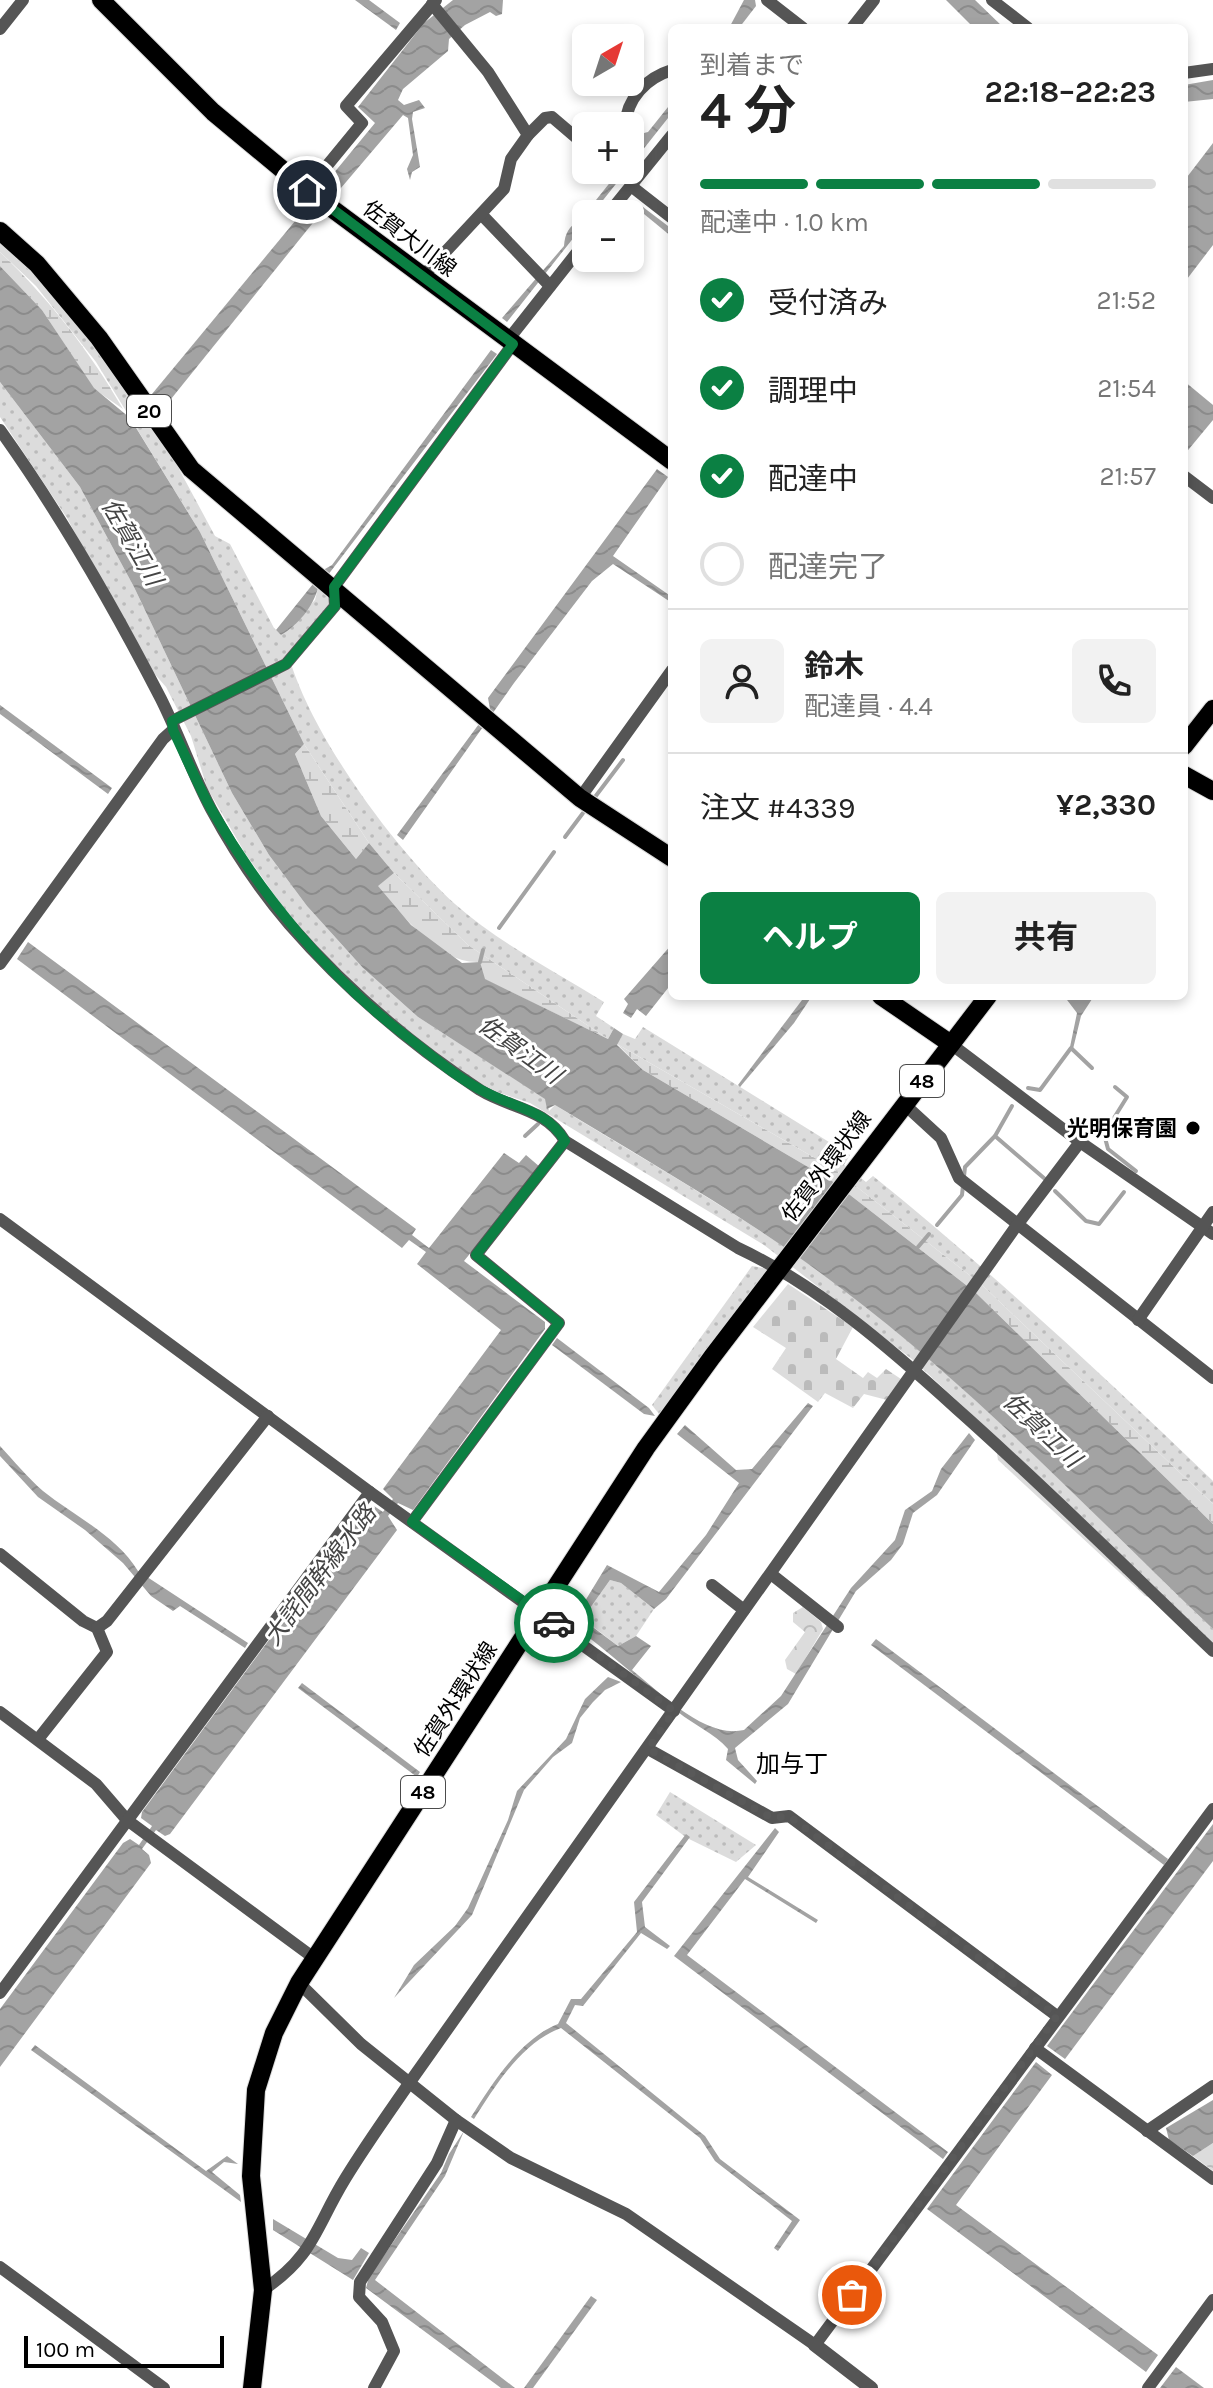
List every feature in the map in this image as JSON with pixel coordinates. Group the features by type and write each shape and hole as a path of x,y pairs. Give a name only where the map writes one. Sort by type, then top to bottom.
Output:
{"main road":[{"name":"佐賀大川線","path":"101,0 213,112 307,190 421,278 668,458"},
{"name":"20","path":"0,231 37,264 99,338 191,469 327,580 580,798 668,855"},
{"path":"1188,741 1213,709"},
{"path":"1188,777 1213,791"},
{"path":"887,1000 951,1044"},
{"name":"佐賀外環状線","path":"252,2388 263,2290 251,2176 256,2090 274,2033 299,1983 646,1448 856,1165 985,1000"}],"street":[{"path":"0,29 23,0"},
{"path":"767,0 798,24"},
{"path":"855,24 874,0"},
{"path":"992,0 1023,24"},
{"path":"307,190 362,123 346,106 434,2 463,37 528,135"},
{"path":"1188,72 1213,69"},
{"path":"626,112 638,92 654,75 668,71"},
{"path":"421,278 504,189 511,159 545,118 552,117 572,134"},
{"path":"620,200 668,140"},
{"path":"631,186 668,215"},
{"path":"482,215 550,286"},
{"path":"0,964 173,726 286,664 335,606 327,580 572,258"},
{"path":"0,430 58,511 173,726 212,811 298,933 403,1034 483,1091 521,1109 532,1110 556,1125 565,1141 738,1248 780,1266 916,1368 1213,1651"},
{"path":"1188,479 1213,498"},
{"path":"580,798 668,676"},
{"path":"951,1044 1080,1142 1207,1232"},
{"path":"904,1104 941,1138 964,1182 1213,1378"},
{"path":"412,1522 559,1323 476,1255 565,1141"},
{"path":"263,2290 291,2271 306,2254 352,2167 410,2082 1017,1225 1080,1142"},
{"path":"1138,1320 1207,1232 1213,1212"},
{"path":"0,1219 370,1492 676,1707"},
{"path":"97,1628 107,1621 148,1571 268,1416"},
{"path":"0,1993 370,1492"},
{"path":"0,1554 83,1621 97,1628 107,1652 39,1738"},
{"path":"771,1574 834,1623"},
{"path":"712,1585 744,1610"},
{"path":"0,1712 39,1738 96,1784 127,1820 314,1958"},
{"path":"648,1749 772,1818 789,1816 1057,2016"},
{"path":"815,2345 1213,1809"},
{"path":"299,1983 361,2044 456,2120 511,2158 626,2214 815,2345 871,2388"},
{"path":"1035,2048 1213,2179"},
{"path":"1147,2131 1213,2086"},
{"path":"374,2388 394,2351 392,2338 359,2297 357,2289 375,2253 437,2163 456,2120"},
{"path":"0,2267 164,2388"},
{"path":"1148,2388 1213,2300"}],"green space":[{"path":"0,239 30,264 92,340 172,456 215,536 230,544 274,628 281,635 315,600 318,588 333,603 289,657 300,688 335,755 382,823 432,881 472,918 508,944 604,1002 596,1016 614,1028 608,1039 468,945 394,873 369,843 304,744 200,532 96,362 36,286 0,252"},
{"path":"0,252 67,326 123,409 94,389 42,310 0,266"},
{"path":"0,382 80,487 134,587 232,793 269,855 307,906 363,968 418,1017 546,1099 549,1111 555,1105 737,1216 842,1288 891,1327 1032,1453 1213,1629 1213,1646 1166,1600 1145,1596 998,1460 994,1435 913,1360 764,1245 530,1103 485,1088 407,1033 350,981 292,920 245,853 207,788 191,736 166,687 145,663 67,518 0,417"},
{"path":"304,744 369,843 356,859 321,816 295,754"},
{"path":"394,873 468,945 608,1039 484,979 479,962 450,955 436,946 410,923 377,886"},
{"path":"643,1027 850,1155 844,1165 866,1182 873,1176 961,1249 1213,1481 1213,1504 982,1285 834,1169 617,1044 623,1034 635,1039"},
{"path":"617,1044 834,1169 982,1285 1213,1504 1213,1524 975,1292 832,1181 643,1070"},
{"path":"752,1266 768,1269 659,1414 652,1405"},
{"path":"788,1284 853,1327 836,1359 863,1378 868,1372 877,1378 886,1369 901,1379 887,1400 864,1394 853,1408 825,1393 818,1402 772,1369 786,1348 753,1327"},
{"path":"610,1580 621,1583 654,1609 636,1636 618,1646 586,1621 588,1611"},
{"path":"803,1607 821,1622 823,1629 796,1674 787,1669 785,1660 805,1632 793,1622 793,1613"},
{"path":"670,1792 756,1845 736,1862 687,1838 656,1815"},
{"path":"1213,2143 1213,2171 1193,2156"}],"water":[{"path":"355,0 369,0 400,23 396,30"},
{"path":"453,0 503,0 502,14 496,16 490,12 465,25 449,39 448,51 403,89 398,100 404,105 419,100 425,108 413,112 412,119 420,167 412,172 410,180 407,169 413,155 408,118 403,115 335,195 324,185 375,123 358,107 424,23"},
{"path":"744,0 755,0 756,6 742,24 731,24"},
{"path":"946,0 975,0 1000,24 970,24"},
{"path":"1213,80 1213,99 1188,102 1188,84"},
{"path":"668,107 668,118 644,148 644,133"},
{"path":"1213,143 1213,245 1188,278 1188,176"},
{"path":"609,184 616,184 603,200 596,200"},
{"path":"644,208 668,226 668,234 644,214"},
{"path":"305,209 316,219 171,399 161,407 152,394"},
{"path":"572,226 572,240 507,322 502,318 564,246"},
{"name":"佐賀江川","path":"0,266 42,310 94,388 130,418 200,532 304,744 295,754 321,816 356,859 369,843 394,873 378,886 411,925 462,963 480,962 485,979 608,1039 614,1028 623,1034 617,1045 643,1070 832,1181 975,1292 1213,1524 1213,1629 986,1410 891,1328 808,1264 737,1216 555,1105 547,1109 545,1099 418,1017 363,968 307,906 269,855 232,793 134,587 80,487 0,382"},
{"path":"491,350 497,354 318,588 304,615 281,635 276,630 325,569 332,565"},
{"path":"1188,384 1213,405 1213,420 1188,450"},
{"path":"657,469 668,477 613,556 668,594 668,600 613,564 592,581 514,683 403,840 397,835 490,709 488,698"},
{"path":"0,705 112,788 108,794 0,714"},
{"name":"大詫間幹線水路","path":"28,942 416,1229 412,1235 429,1248 504,1153 519,1163 526,1155 540,1167 464,1261 545,1322 545,1329 413,1510 398,1503 388,1516 397,1530 170,1834 165,1836 156,1830 142,1849 149,1855 151,1863 0,2067 0,2009 123,1843 130,1839 139,1845 152,1826 141,1818 142,1812 365,1510 374,1506 383,1512 393,1499 383,1489 501,1330 417,1264 426,1252 409,1240 402,1248 17,959"},
{"path":"668,949 668,988 646,1016 637,1009 631,1018 623,1013 628,1004 624,999"},
{"path":"802,1000 809,1000 794,1023 740,1087 738,1085"},
{"path":"1067,1000 1091,1000 1081,1016 1073,1049 1070,1047 1077,1013"},
{"path":"557,1338 649,1408 655,1416 644,1414 552,1345"},
{"path":"808,1403 813,1406 666,1599 654,1609 621,1583 610,1580 588,1611 586,1622 618,1646 636,1636 651,1646 632,1670 684,1712 714,1728 744,1730 781,1696 851,1588 895,1540 905,1510 932,1491 941,1469 969,1433 975,1440 937,1495 913,1513 903,1544 891,1560 856,1591 788,1704 735,1748 738,1760 757,1781 755,1784 726,1760 728,1749 722,1743 678,1712 571,1624 607,1565 659,1592 706,1535 739,1483 677,1434 685,1425 736,1470 752,1469"},
{"path":"0,1446 43,1491 118,1547 138,1571 248,1643 245,1648 180,1606 173,1611 151,1596 123,1563 85,1530 38,1497 0,1456"},
{"path":"876,1639 1168,1859 1164,1865 871,1645"},
{"path":"608,1677 621,1682 605,1690 593,1702 580,1718 572,1743 553,1757 524,1790 472,1915 394,1998 414,1965 455,1926 468,1908 508,1820 517,1791 566,1739 585,1699"},
{"path":"302,1683 420,1772 417,1777 298,1688"},
{"path":"1213,1824 1213,1861 1065,2059 1047,2046"},
{"path":"775,1828 779,1832 748,1877 818,1920 816,1923 745,1879 687,1955 948,2152 943,2159 674,1956"},
{"path":"686,1834 690,1837 642,1902 645,1927 670,1946 667,1949 641,1933 583,2006 575,2005 566,2023 705,2136 720,2159 800,2220 778,2251 774,2248 792,2221 715,2161 700,2138 561,2028 534,2043 522,2054 500,2079 474,2119 471,2117 519,2051 558,2024 571,1999 581,1999 637,1932 634,1902"},
{"path":"35,2045 206,2171 227,2156 238,2164 224,2162 212,2172 240,2195 241,2202 31,2050"},
{"path":"1036,2062 1052,2075 956,2205 1158,2355 1146,2372 927,2209"},
{"path":"1213,2100 1213,2143 1193,2156 1169,2140 1166,2128"},
{"path":"464,2131 445,2176 375,2280 515,2388 501,2388 366,2288 369,2277 441,2173"},
{"path":"273,2219 338,2258 352,2260 361,2248 369,2253 353,2280 273,2230"},
{"path":"591,2296 597,2300 533,2388 524,2388"},
{"path":"1176,2367 1204,2388 1160,2388"}],"waterway":[{"path":"130,418 136,414"},
{"path":"595,797 623,760"},
{"path":"565,837 583,813"},
{"path":"499,928 554,852"},
{"path":"480,962 483,950"},
{"path":"1028,1088 1040,1090 1071,1048 1092,1068"},
{"path":"1115,1087 1127,1097 1104,1134 1108,1149 1136,1171"},
{"path":"937,1225 962,1195 965,1167 995,1136 1012,1106"},
{"path":"525,1136 538,1124"},
{"path":"995,1136 1045,1179"},
{"path":"1055,1191 1086,1221 1099,1224 1124,1192"},
{"path":"918,1247 929,1234"}],"way so far":[{"path":"554,1623 674,1711 648,1749 772,1818 789,1816 1057,2016 852,2295"}],"place":[{"name":"光明保育園","path":"1193,1128"}],"district":[{"name":"加与丁","path":"792,1764"}],"route":[{"path":"307,190 513,344 334,587 335,606 286,664 172,721 173,730 212,811 248,867 289,923 348,985 403,1034 483,1091 521,1109 532,1110 556,1125 565,1141 476,1255 559,1323 412,1522 554,1623"}]}
